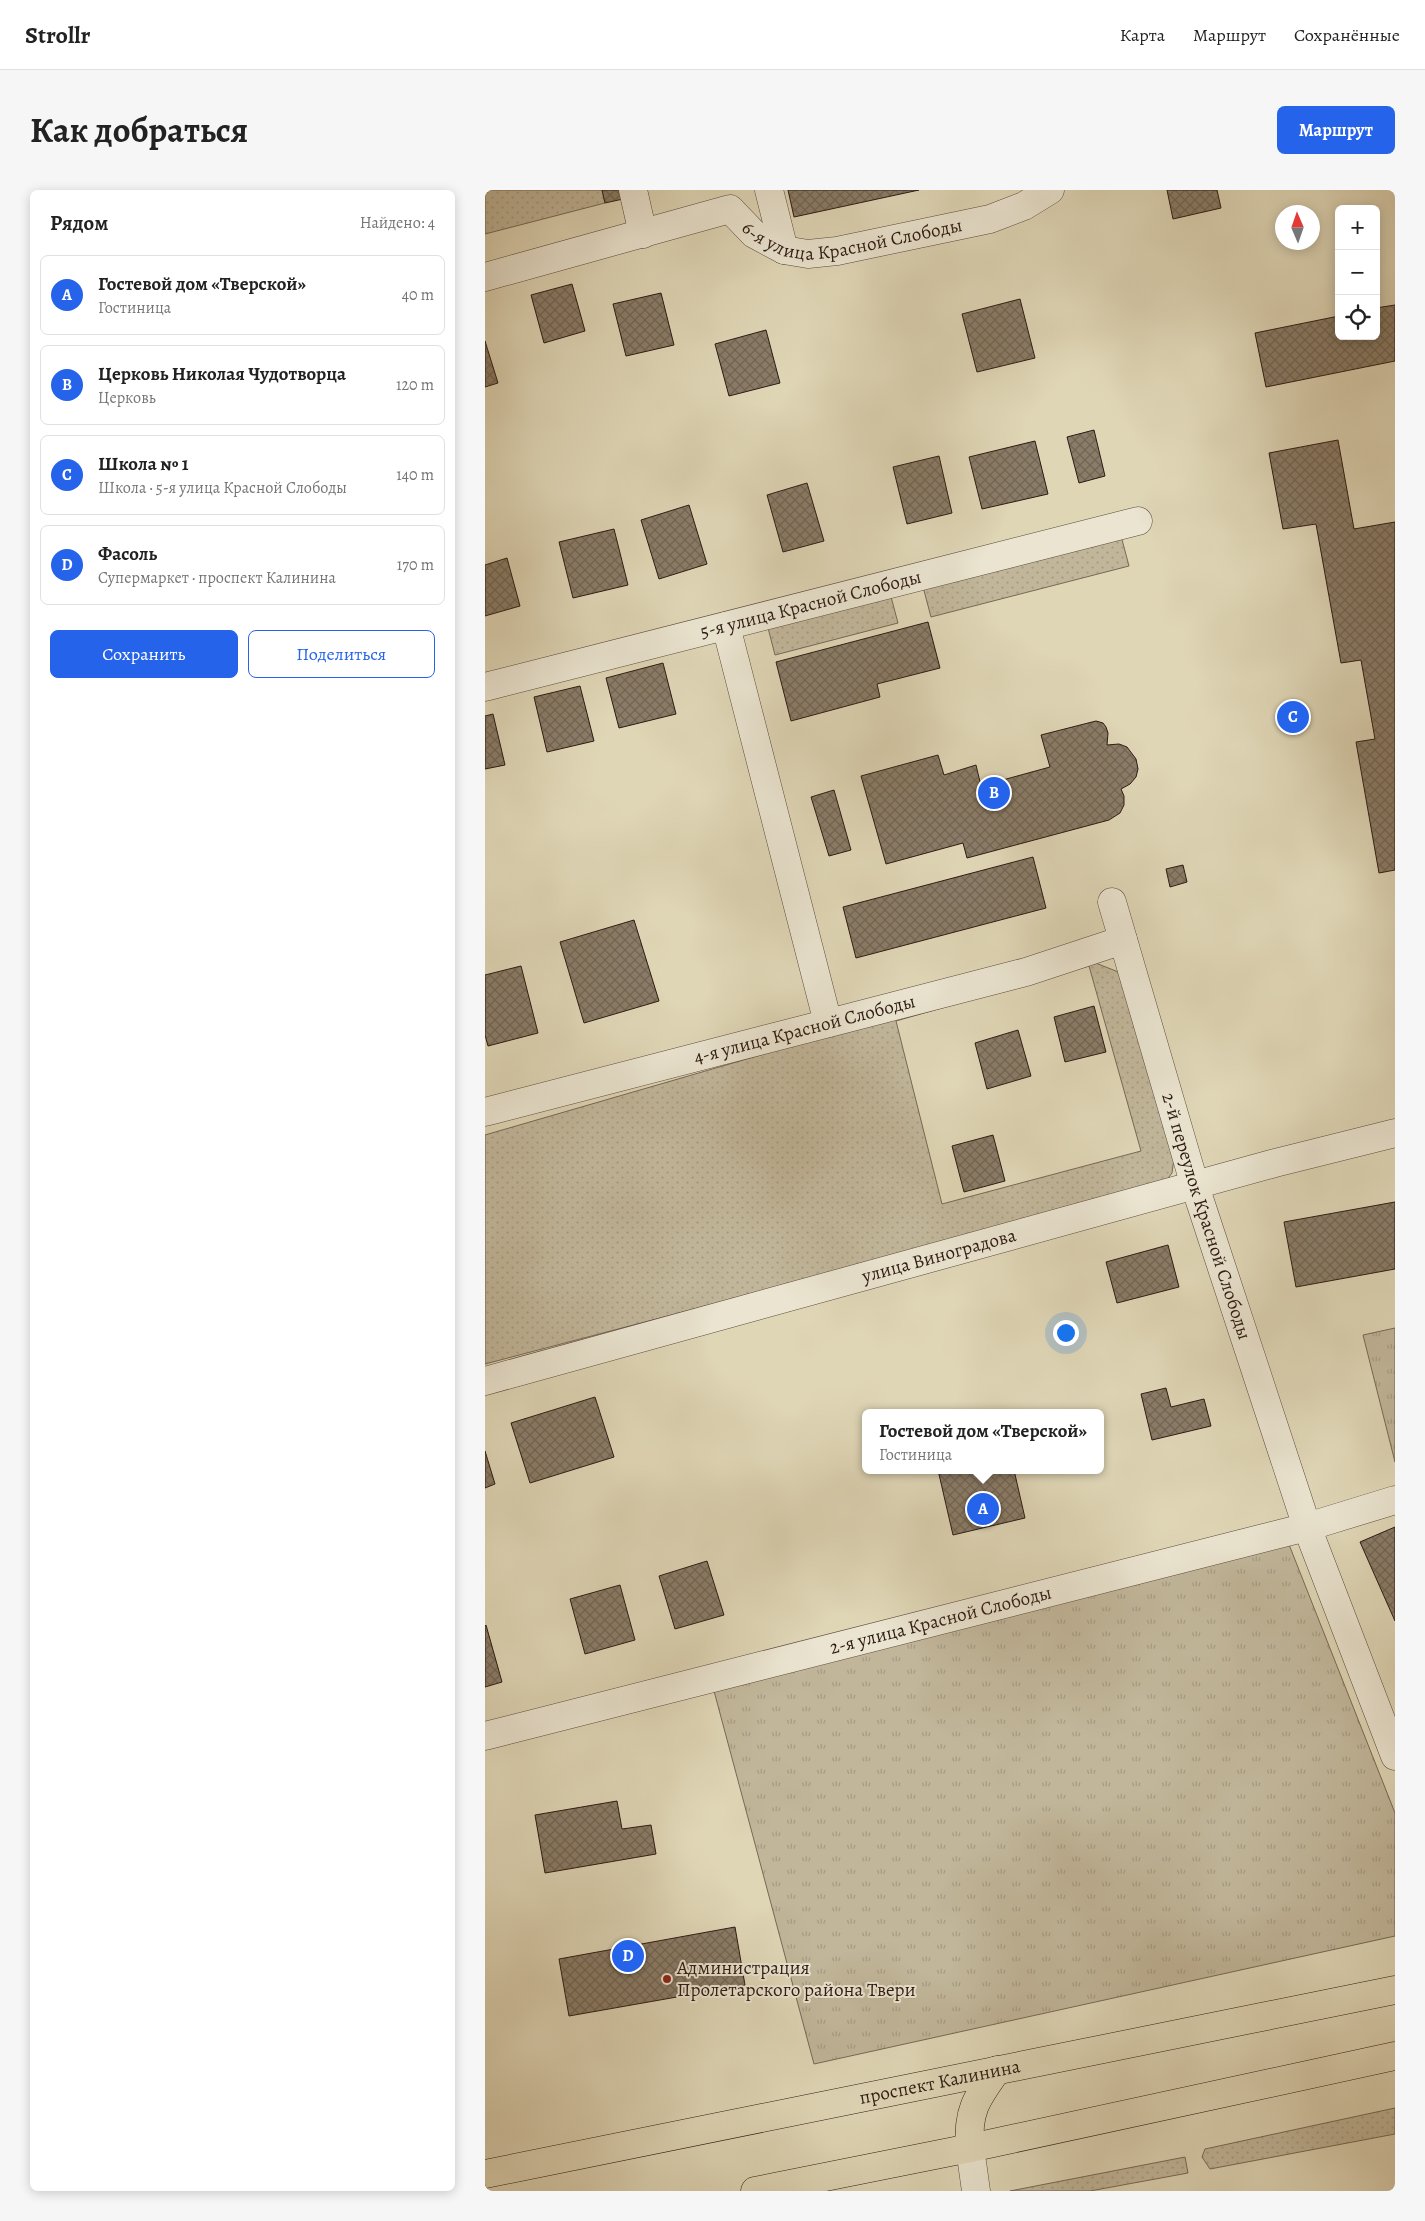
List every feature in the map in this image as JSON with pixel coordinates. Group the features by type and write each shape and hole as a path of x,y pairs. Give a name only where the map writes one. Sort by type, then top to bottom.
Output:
{"main road":[{"name":"проспект Калинина","path":"485,2174 1395,1990"},
{"path":"755,2191 970,2148 1395,2056"},
{"path":"970,2148 968,2126 975,2104 997,2070"}],"street":[{"path":"633,190 643,234"},
{"path":"769,190 785,250"},
{"name":"6-я улица Красной Слободы","path":"485,277 730,209 754,234 785,250 807,254 837,251 990,219 1024,206 1050,190"},
{"name":"5-я улица Красной Слободы","path":"485,687 1138,521"},
{"path":"725,626 828,1023"},
{"name":"2-й переулок Красной Слободы","path":"1112,902 1195,1186 1307,1527 1395,1756"},
{"name":"4-я улица Красной Слободы","path":"485,1112 1026,972 1123,940"},
{"name":"улица Виноградова","path":"485,1381 1395,1133"},
{"name":"2-я улица Красной Слободы","path":"485,1736 1307,1527 1395,1500"},
{"path":"970,2148 977,2191"}],"green space":[{"path":"485,190 602,190 605,203 485,234"},
{"path":"1120,532 1129,566 931,617 922,583"},
{"path":"890,593 898,623 775,655 767,624"},
{"path":"1088,960 1126,975 1176,1143 1172,1173 1162,1186 485,1364 485,1135","holes":["1089,966 1141,1151 942,1204 896,1021"]},
{"path":"1395,1328 1395,1462 1363,1335"},
{"path":"1288,1542 1395,1813 1395,1936 814,2064 714,1691"},
{"path":"1395,2108 1395,2134 1210,2169 1202,2157 1205,2149"},
{"path":"1185,2157 1188,2173 1090,2191 1010,2191"}],"building":[{"path":"602,190 621,190 623,199 605,203"},
{"path":"788,190 919,190 794,217"},
{"path":"1167,190 1217,190 1221,208 1173,219"},
{"path":"572,284 585,331 544,343 531,295"},
{"path":"661,293 674,345 626,356 613,304"},
{"path":"1020,299 1035,358 977,372 962,314"},
{"path":"1395,305 1395,361 1266,387 1255,333 1335,317 1335,340 1380,340 1380,307"},
{"path":"766,330 780,383 729,396 715,344"},
{"path":"485,341 498,383 485,387"},
{"path":"1094,430 1105,476 1079,483 1067,437"},
{"path":"1338,440 1354,529 1395,522 1395,870 1379,873 1356,742 1375,739 1361,660 1341,663 1316,524 1283,529 1269,453"},
{"path":"1035,441 1048,494 982,509 969,457"},
{"path":"939,456 952,513 907,524 893,467"},
{"path":"807,483 824,541 783,552 767,495"},
{"path":"689,505 707,564 659,579 641,520"},
{"path":"614,529 628,585 573,598 559,542"},
{"path":"507,558 520,606 485,616 485,565"},
{"path":"928,622 940,668 877,684 880,697 791,721 776,662"},
{"path":"663,663 676,714 619,728 606,678"},
{"path":"580,686 594,741 547,752 534,697"},
{"path":"493,714 505,765 485,769 485,716"},
{"path":"1096,721 1103,723 1106,727 1108,733 1107,745 1119,744 1127,747 1136,759 1138,769 1136,777 1130,784 1121,789 1124,796 1124,805 1120,813 1109,820 967,858 963,843 886,864 861,776 938,755 944,775 976,765 981,786 1050,767 1041,735"},
{"path":"834,790 851,850 829,856 811,797"},
{"path":"1033,857 1046,908 856,958 843,907"},
{"path":"1183,865 1187,882 1170,887 1166,869"},
{"path":"634,920 659,1001 584,1023 560,942"},
{"path":"521,966 538,1033 488,1046 485,1035 485,975"},
{"path":"1094,1006 1106,1052 1065,1062 1054,1017"},
{"path":"1018,1030 1031,1076 987,1089 975,1043"},
{"path":"993,1135 1005,1181 964,1192 952,1146"},
{"path":"1395,1202 1395,1269 1296,1287 1284,1222"},
{"path":"1168,1245 1179,1287 1117,1303 1106,1262"},
{"path":"1166,1388 1171,1407 1204,1399 1211,1426 1152,1440 1141,1394"},
{"path":"595,1397 614,1457 530,1483 511,1423"},
{"path":"485,1451 495,1484 485,1488"},
{"path":"939,1474 1015,1474 1025,1518 953,1535"},
{"path":"1395,1527 1395,1621 1360,1542"},
{"path":"707,1561 724,1615 675,1629 659,1576"},
{"path":"620,1585 635,1640 585,1654 570,1599"},
{"path":"485,1626 502,1682 485,1687"},
{"path":"617,1801 622,1829 651,1825 656,1854 545,1873 535,1815"},
{"path":"735,1927 745,1985 569,2016 559,1959"}],"place":[{"name":"Школа № 1","path":"1293,717"},
{"name":"Церковь Николая Чудотворца","path":"994,793"},
{"name":"Гостевой дом «Тверской»","path":"983,1509"},
{"name":"Фасоль","path":"628,1956"},
{"name":"Администрация Пролетарского района Твери","path":"667,1979"}]}
